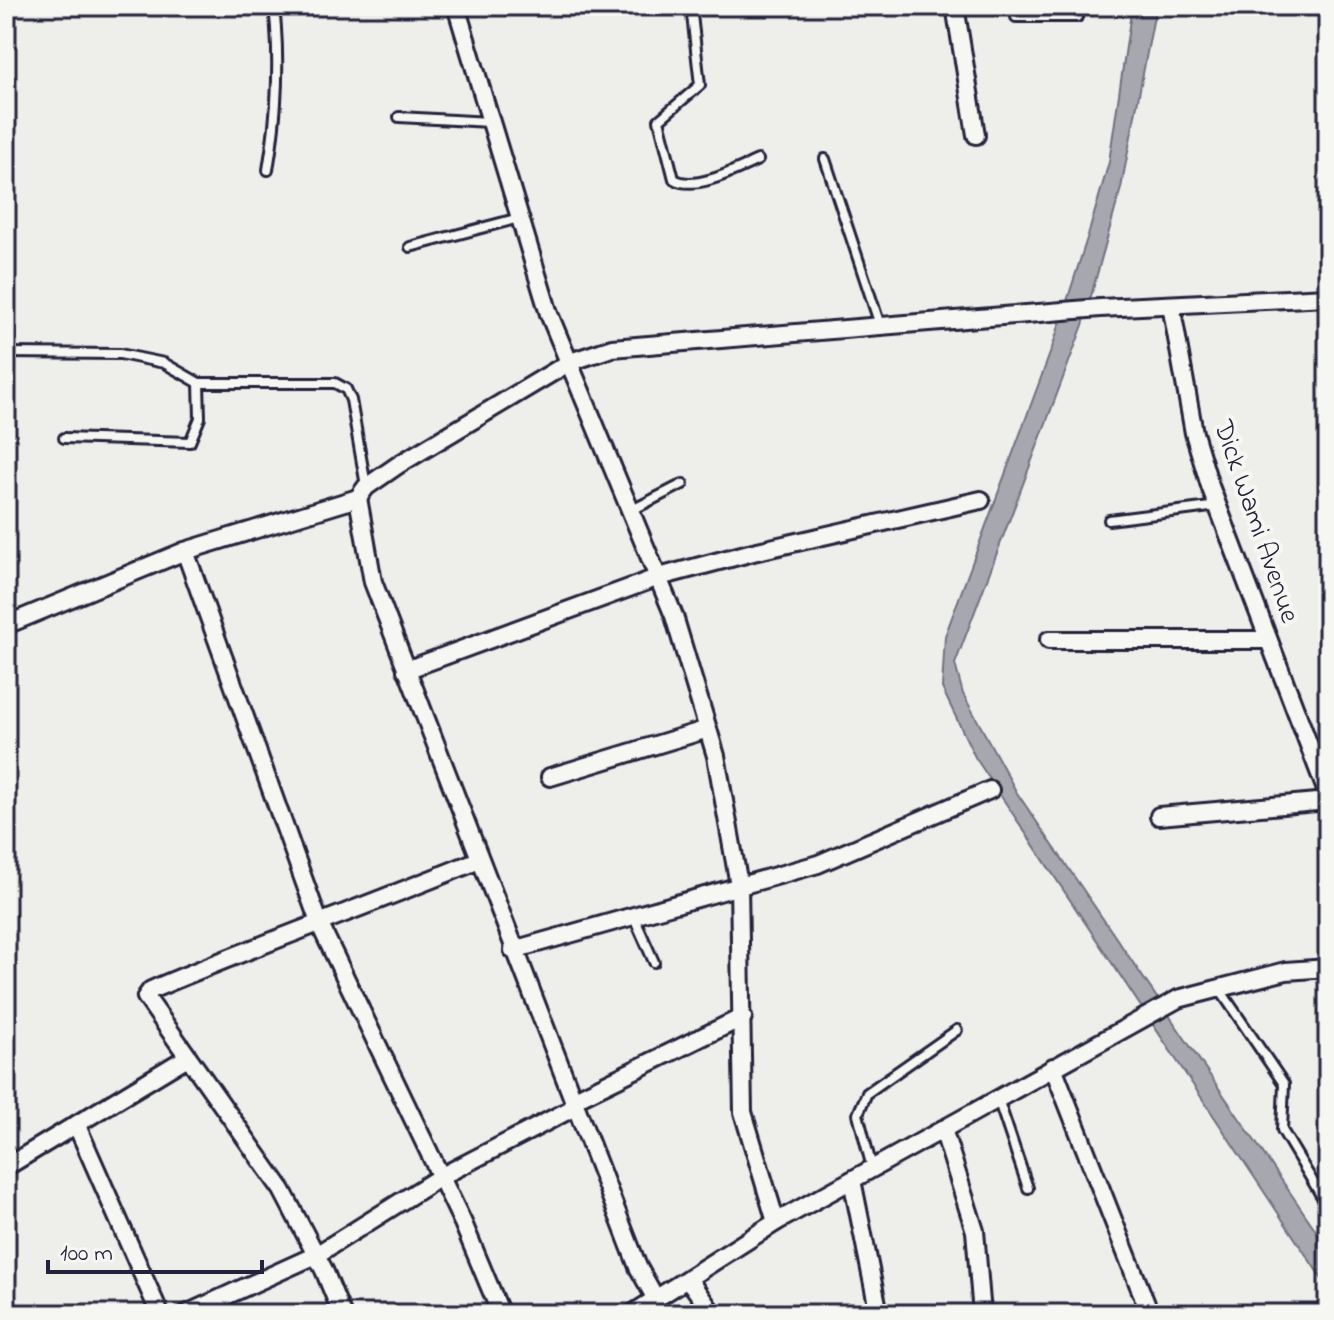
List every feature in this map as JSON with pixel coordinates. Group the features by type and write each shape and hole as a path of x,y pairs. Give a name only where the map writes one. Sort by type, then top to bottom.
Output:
{"street":[{"path":"456,6 549,314 659,577 708,729 739,885 743,1112 776,1222"},
{"path":"955,6 976,135"},
{"path":"6,625 185,551 362,492 570,362 612,348 1100,308 1328,297"},
{"name":"Dick Wami Avenue","path":"1171,305 1194,433 1267,640 1328,798"},
{"path":"362,492 373,582 638,1267 656,1299"},
{"path":"406,670 659,577 981,500"},
{"path":"185,551 320,925 440,1177 501,1314"},
{"path":"1049,640 1267,640"},
{"path":"550,777 708,729"},
{"path":"513,950 818,864 990,790"},
{"path":"1159,816 1328,798"},
{"path":"342,1314 316,1255 256,1149 186,1058 147,1003 146,997 151,990 260,944 320,925 479,860"},
{"path":"632,1314 776,1222 1178,999 1286,971 1328,968"},
{"path":"186,1314 316,1255 440,1177 743,1017"},
{"path":"6,1167 186,1058"},
{"path":"1053,1067 1150,1314"},
{"path":"77,1126 160,1314"},
{"path":"943,1129 975,1231 982,1314"},
{"path":"852,1180 879,1314"},
{"path":"688,1279 713,1314"}],"lane":[{"path":"268,170 274,136 277,50 274,6"},
{"path":"691,6 700,85 662,116 659,125 674,179 685,183 725,174 758,160"},
{"path":"1016,17 1077,17 1081,6"},
{"path":"399,117 490,122"},
{"path":"825,159 880,325"},
{"path":"410,247 519,218"},
{"path":"6,353 120,354 164,363 199,383 335,383 346,389 362,492"},
{"path":"64,438 190,442 200,418 199,383"},
{"path":"632,510 683,484"},
{"path":"1109,520 1218,506"},
{"path":"633,914 654,962"},
{"path":"1218,987 1284,1084 1282,1130 1328,1207"},
{"path":"872,1169 858,1114 867,1093 957,1030"},
{"path":"998,1099 1028,1188"}],"shaded area":[{"path":"1132,6 1156,6 1121,188 1083,325 955,664 963,694 1017,793 1328,1248 1328,1288 975,757 942,688 945,636 1052,348 1109,162"}]}
